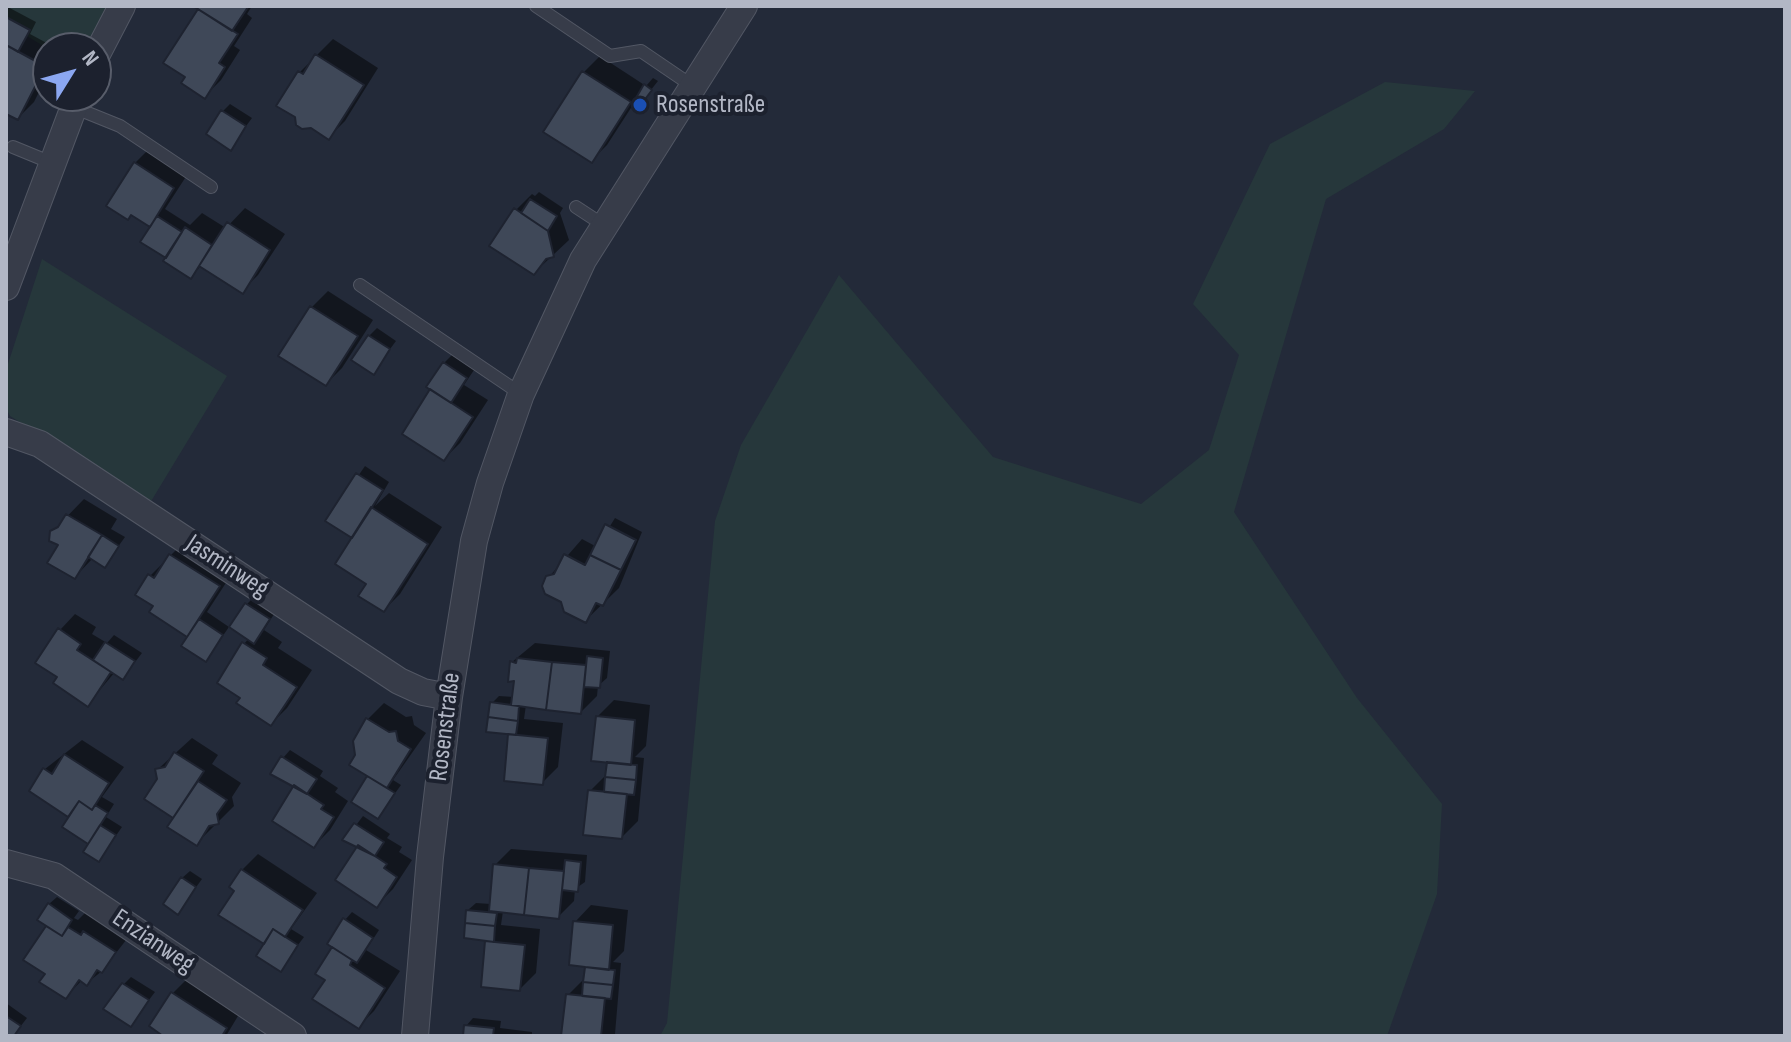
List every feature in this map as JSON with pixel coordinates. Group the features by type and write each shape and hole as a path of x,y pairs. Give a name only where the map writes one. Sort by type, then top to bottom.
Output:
{"street":[{"path":"108,32 122,6"},
{"name":"Rosenstraße","path":"415,1036 430,857 449,697 474,541 490,483 521,394 583,260 691,85 744,6"},
{"path":"6,287 72,112"},
{"name":"Jasminweg","path":"6,432 40,444 399,681 423,692 449,697"},
{"name":"Enzianweg","path":"6,863 54,876 277,1032"}],"lane":[{"path":"536,6 610,56 641,51 691,85"},
{"path":"94,112 211,187"},
{"path":"13,147 52,163"},
{"path":"576,207 605,226"},
{"path":"360,285 521,394"}],"shaded area":[{"path":"6,6 122,6 106,32 32,32 32,39 6,23"},
{"path":"1385,82 1475,91 1444,129 1326,199 1234,512 1357,698 1442,804 1437,894 1387,1036 660,1036 667,1023 715,521 741,445 839,275 993,457 1141,504 1209,450 1239,355 1193,304 1270,144"},
{"path":"42,259 227,376 150,503 10,416 6,408 6,370"}],"building":[{"path":"193,6 247,6 248,7 232,31"},
{"path":"198,9 238,34 219,63 225,67 205,99 181,83 185,77 163,63"},
{"path":"6,17 30,30 18,52 6,45"},
{"path":"6,45 32,59 32,93 18,120 6,114"},
{"path":"315,54 364,85 329,140 311,128 302,129 296,125 295,117 276,106 298,71 303,74"},
{"path":"582,71 631,102 592,163 543,132"},
{"path":"644,84 652,90 643,102 636,98"},
{"path":"221,110 246,126 231,151 206,134"},
{"path":"134,162 174,188 150,227 131,215 128,220 106,206"},
{"path":"530,199 557,216 548,231 521,213"},
{"path":"514,208 548,231 554,257 546,259 534,275 489,246"},
{"path":"157,216 182,232 166,258 140,242"},
{"path":"227,222 270,250 243,294 199,266"},
{"path":"185,227 212,245 191,279 163,261"},
{"path":"310,306 358,336 326,386 278,356"},
{"path":"368,335 390,349 374,375 351,360"},
{"path":"443,362 467,378 451,403 426,387"},
{"path":"430,389 473,417 444,461 402,434"},
{"path":"356,473 383,490 352,538 325,521"},
{"path":"371,507 428,544 384,612 358,596 366,584 335,564"},
{"path":"66,514 102,535 75,579 47,563 58,545 49,541 50,531 58,527"},
{"path":"605,524 636,540 621,570 590,555"},
{"path":"102,535 119,546 105,568 88,557"},
{"path":"169,554 220,586 187,637 149,612 153,606 135,595 148,574 154,578"},
{"path":"564,554 585,565 590,555 621,570 603,606 596,603 586,623 564,612 561,602 545,594 542,586 546,576 554,574"},
{"path":"245,603 270,619 254,644 229,627"},
{"path":"199,619 223,635 206,662 181,646"},
{"path":"58,628 81,644 77,650 111,672 88,707 53,683 57,677 35,663"},
{"path":"105,642 135,661 123,680 93,660"},
{"path":"242,642 267,658 263,665 297,687 271,726 236,703 240,698 217,683"},
{"path":"587,656 603,658 600,688 584,687"},
{"path":"517,658 552,662 546,710 511,705 514,681 508,682 510,661 516,663"},
{"path":"552,662 586,665 581,714 546,710"},
{"path":"490,702 519,706 518,721 488,717"},
{"path":"596,716 635,720 631,765 591,761"},
{"path":"488,717 518,721 516,735 486,732"},
{"path":"366,718 389,732 396,731 398,741 411,749 387,788 349,765 355,755 353,741"},
{"path":"508,734 548,738 543,785 504,781"},
{"path":"174,752 204,771 173,818 144,799 157,779 155,769 165,767"},
{"path":"64,754 109,783 92,810 79,801 68,817 29,791 43,768 52,774"},
{"path":"281,756 317,779 307,794 270,774"},
{"path":"607,762 637,765 636,780 605,777"},
{"path":"367,776 395,793 378,819 351,802"},
{"path":"605,777 636,780 634,795 604,792"},
{"path":"198,781 227,800 217,814 219,824 209,826 197,846 167,827"},
{"path":"294,785 324,805 321,809 334,817 314,848 272,821"},
{"path":"588,790 627,794 622,839 583,835"},
{"path":"79,801 92,810 95,805 108,813 88,844 62,827"},
{"path":"354,823 384,842 375,856 342,840"},
{"path":"100,825 116,835 99,862 83,852"},
{"path":"358,845 387,864 384,868 397,877 377,908 335,880"},
{"path":"565,860 581,862 578,892 562,890"},
{"path":"493,864 529,868 524,915 489,911"},
{"path":"529,868 564,871 559,919 524,915"},
{"path":"241,869 303,910 285,937 273,929 264,944 218,915 234,891 229,887"},
{"path":"181,877 196,887 178,915 163,904"},
{"path":"48,903 72,920 62,936 37,920"},
{"path":"466,910 497,913 495,926 465,923"},
{"path":"343,918 373,938 357,963 327,944"},
{"path":"573,921 613,925 609,970 569,965"},
{"path":"465,923 495,926 494,942 464,938"},
{"path":"46,926 62,936 68,927 81,935 83,931 116,952 102,973 97,970 87,986 79,980 66,999 39,982 45,974 23,960"},
{"path":"273,929 298,945 281,972 256,956"},
{"path":"485,941 525,945 520,991 481,987"},
{"path":"332,947 352,960 350,965 385,988 359,1029 312,999 325,980 315,974"},
{"path":"585,967 615,970 613,985 583,982"},
{"path":"583,982 613,985 611,999 582,996"},
{"path":"122,983 149,1000 131,1027 103,1009"},
{"path":"171,992 227,1028 222,1036 163,1036 149,1026"},
{"path":"566,994 605,998 601,1036 561,1036"},
{"path":"6,1016 21,1026 14,1036 6,1036"},
{"path":"464,1025 494,1028 493,1036 463,1036"}],"place":[{"name":"Rosenstraße","path":"640,105"}]}
